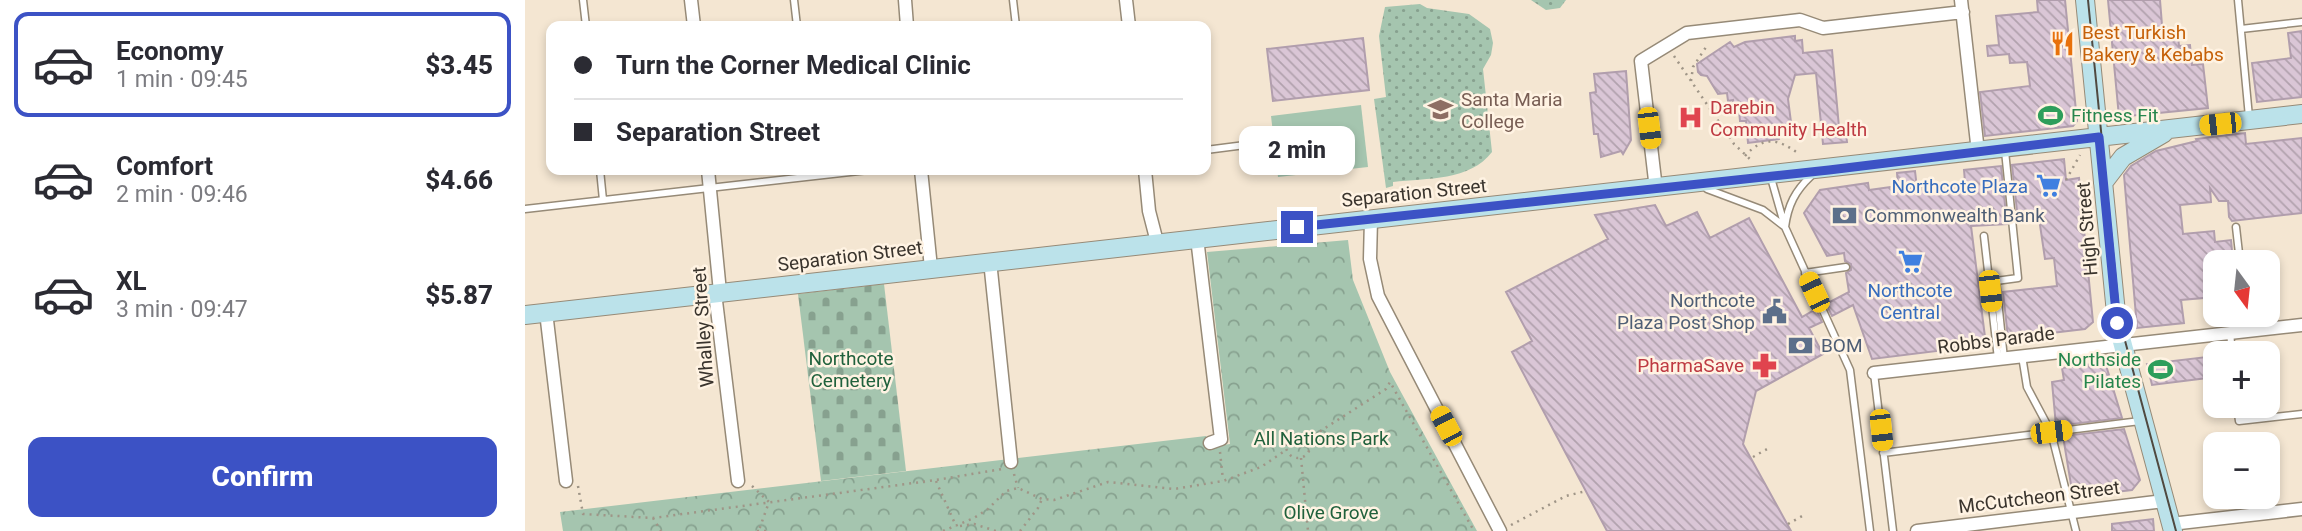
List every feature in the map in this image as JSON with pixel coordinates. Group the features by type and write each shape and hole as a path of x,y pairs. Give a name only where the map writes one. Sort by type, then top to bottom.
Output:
{"street":[{"path":"691,0 693,21"},
{"path":"905,0 907,21"},
{"path":"1126,0 1128,21"},
{"name":"High Street","path":"2085,0 2115,305 2122,344 2172,528"},
{"path":"1656,189 1641,61 1687,33 1800,20 1823,28 1962,6 1979,152"},
{"name":"Separation Street","path":"525,315 1157,242 1816,172 2302,114"},
{"path":"2103,183 2123,157 2170,129"},
{"name":"Whalley Street","path":"709,175 720,292 716,301 738,481"},
{"path":"922,175 931,268"},
{"path":"1145,175 1149,211 1157,242"},
{"path":"1371,219 1370,259 1378,296 1500,531"},
{"path":"1197,238 1219,442"},
{"path":"990,261 1011,462"},
{"path":"546,312 572,482"},
{"name":"Robbs Parade","path":"1874,373 2302,325"},
{"name":"McCutcheon Street","path":"1917,531 2164,501"},
{"path":"2172,528 2302,509"}],"lane":[{"path":"583,0 585,21"},
{"path":"795,0 797,21"},
{"path":"1013,0 1015,21"},
{"path":"2238,0 2250,120"},
{"path":"2241,29 2302,22"},
{"path":"1211,149 1245,145"},
{"path":"2001,359 1996,281 2018,278 2005,149"},
{"path":"1784,227 1788,206 1795,193 1816,172"},
{"path":"600,175 603,200"},
{"path":"525,209 798,175"},
{"path":"1770,177 1784,227 1850,370 1870,531"},
{"path":"1695,185 1763,210 1784,227"},
{"path":"2236,228 2239,250"},
{"path":"1984,236 2001,359"},
{"path":"1805,273 1846,267"},
{"path":"2248,327 2248,331"},
{"path":"2230,332 2231,341"},
{"path":"2022,356 2027,387 2051,432 2076,531"},
{"path":"1874,373 1893,531"},
{"path":"2280,416 2302,414"},
{"path":"2239,418 2239,421 2266,418"},
{"path":"1883,453 2142,421"}],"path":[{"path":"1691,81 1697,60 1721,30"},
{"path":"1667,46 1709,110 1755,165"},
{"path":"1745,156 1761,143 1779,141 1799,155"},
{"path":"2066,180 2080,155"},
{"path":"1308,439 1392,383 1474,531"},
{"path":"1294,434 1302,434 1308,439 1310,450 1301,457 1294,457 1286,450 1286,442 1294,434"},
{"path":"1219,442 1223,481"},
{"path":"1753,457 1767,449"},
{"path":"943,531 988,509 1006,491 1017,488 1042,499 1054,500 1108,482 1174,489 1223,481 1261,467 1286,450"},
{"path":"1301,457 1307,531"},
{"path":"572,482 583,514 653,518 999,469"},
{"path":"936,480 956,526"},
{"path":"752,485 769,502"},
{"path":"1500,531 1566,496 1586,491"},
{"path":"1020,531 1042,499"},
{"path":"767,531 758,530 769,502"},
{"path":"1788,524 1804,515"},
{"path":"653,518 661,531"},
{"path":"956,526 974,524 996,531"}],"green space":[{"path":"1531,0 1566,0 1560,8 1546,10"},
{"path":"1420,4 1427,8 1469,14 1490,29 1493,43 1491,55 1483,69 1492,152 1483,161 1460,173 1393,182 1393,186 1386,188 1374,99 1386,97 1379,36 1385,7"},
{"path":"1361,105 1368,167 1278,177 1271,116"},
{"name":"All Nations Park","path":"1348,240 1353,280 1390,372 1477,531 563,531 560,512 1206,436 1208,447 1230,444 1207,252"},
{"name":"Northcote Cemetery","path":"884,284 906,471 821,481 798,294"}],"building":[{"path":"2037,0 2065,0 2077,121 2073,126 1985,136 1980,92 2030,86 2027,62 2010,63 2009,54 1988,56 1987,46 1999,45 1996,16 2038,12"},
{"path":"2108,0 2160,0 2166,37 2178,36 2179,46 2190,45 2192,65 2203,64 2208,108 2119,117"},
{"path":"2302,31 2302,97 2257,102 2252,63 2291,58 2288,33"},
{"path":"1795,36 1795,41 1802,40 1803,53 1832,50 1839,127 1845,126 1847,142 1823,144 1816,73 1795,75 1788,99 1792,130 1778,132 1779,139 1748,143 1746,121 1740,121 1739,110 1734,111 1733,100 1728,101 1727,93 1718,94 1707,76 1698,72 1697,64 1730,42 1734,47 1745,42"},
{"path":"1363,38 1369,90 1273,101 1267,49"},
{"path":"1626,71 1631,140 1623,154 1621,151 1601,157 1598,134 1594,134 1590,93 1596,92 1594,74"},
{"path":"2245,133 2246,144 2302,138 2302,213 2232,221 2229,217 2228,201 2219,201 2210,188 2211,202 2180,205 2183,234 2214,231 2215,242 2231,240 2232,250 2203,250 2203,298 2181,300 2184,323 2137,328 2124,175 2131,166 2156,151 2197,141 2196,139"},
{"path":"2064,159 2066,180 2079,178 2093,322 2085,329 2008,338 2003,292 2057,286 2054,258 2045,259 2039,218 2018,220 2012,165"},
{"name":"Northcote Central","path":"2001,166 2007,224 1971,226 1986,345 1872,359 1853,305 1832,316 1826,304 1849,292 1846,273 1851,270 1851,264 1845,261 1844,253 1827,256 1804,213 1820,190 1868,183 1869,190 1898,186 1897,173 1915,171 1917,188 1965,182 1964,170"},
{"path":"1655,205 1666,226 1697,212 1710,238 1749,218 1802,317 1816,309 1822,322 1809,328 1823,354 1756,391 1743,444 1791,531 1607,531 1512,352 1532,341 1506,292 1608,239 1595,215"},
{"path":"2203,357 2203,379 2152,385 2147,364"},
{"path":"2105,362 2122,418 2056,426 2052,382 2064,380 2062,368"},
{"path":"2124,429 2140,480 2132,490 2073,497 2063,436"},
{"path":"2153,519 2154,531 2112,531 2112,524"}],"tram line":[{"path":"2088,0 2120,322 2176,531"}],"place":[{"name":"Best Turkish Bakery & Kebabs","path":"2062,43"},
{"name":"Santa Maria College","path":"1441,110"},
{"name":"Fitness Fit","path":"2051,115"},
{"name":"Darebin Community Health","path":"1690,118"},
{"name":"Northcote Plaza","path":"2048,186"},
{"name":"Commonwealth Bank","path":"1844,215"},
{"name":"Northcote Central","path":"1910,262"},
{"name":"Northcote Plaza Post Shop","path":"1775,311"},
{"name":"BOM","path":"1801,345"},
{"name":"PharmaSave","path":"1764,365"},
{"name":"Northside Pilates","path":"2161,370"}],"route":[{"path":"1297,227 1829,170 2099,137 2117,323"}],"park label":[{"name":"Olive Grove","path":"1331,512"}]}
